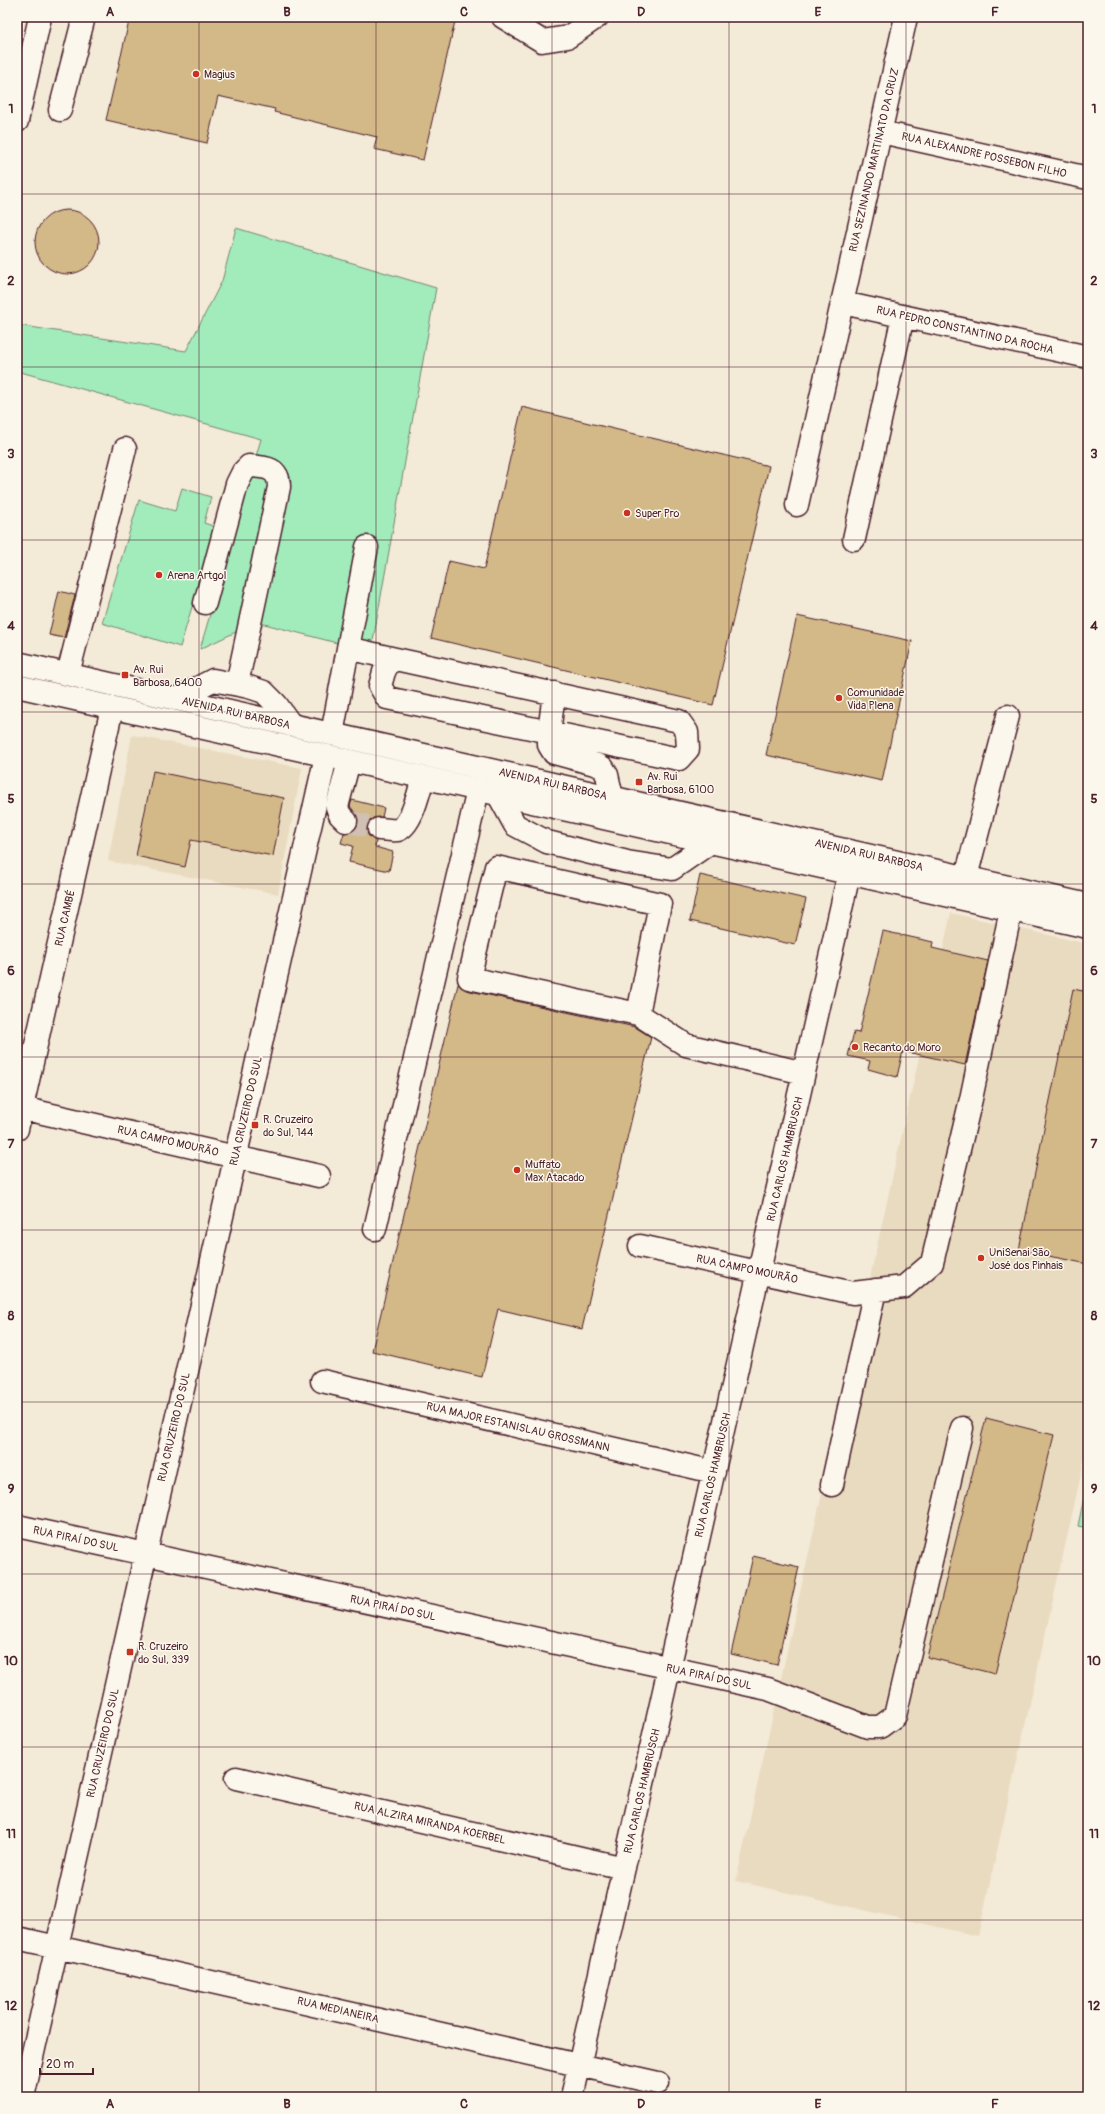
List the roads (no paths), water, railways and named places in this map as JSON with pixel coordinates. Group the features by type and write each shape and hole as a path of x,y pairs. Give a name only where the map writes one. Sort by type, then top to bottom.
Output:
{"street":[{"path":"17,121 40,17"},
{"path":"60,110 84,17"},
{"path":"503,17 542,40 568,37 598,17"},
{"name":"RUA SEZINANDO MARTINATO DA CRUZ","path":"797,505 906,17"},
{"name":"RUA ALEXANDRE POSSEBON FILHO","path":"881,132 1088,178"},
{"name":"RUA PEDRO CONSTANTINO DA ROCHA","path":"843,303 1088,357"},
{"path":"854,539 903,316"},
{"path":"68,674 124,449"},
{"path":"205,603 237,484 243,472 249,466 268,467 275,471 280,478 280,487 237,684"},
{"path":"332,734 367,547"},
{"path":"348,648 679,721 687,732 688,749 679,759 387,698 380,686 384,672 391,658"},
{"name":"AVENIDA RUI BARBOSA","path":"17,663 1088,905"},
{"path":"176,699 213,680 237,684 264,692 276,704 291,725"},
{"name":"AVENIDA RUI BARBOSA","path":"17,686 1088,927"},
{"path":"554,693 549,745 554,753 598,764 603,768 612,797"},
{"name":"RUA CAMBÉ","path":"17,1129 19,1107 112,708"},
{"path":"966,878 1008,716"},
{"name":"RUA CRUZEIRO DO SUL","path":"23,2097 326,756"},
{"path":"346,821 340,814 337,806 349,761"},
{"path":"379,829 396,830 403,828 409,821 423,778"},
{"path":"488,792 514,824 547,842 627,862 672,869 711,842"},
{"path":"375,1229 488,792"},
{"name":"RUA CARLOS HAMBRUSCH","path":"572,2097 854,852"},
{"path":"620,895 627,862"},
{"path":"638,1014 660,904 496,867 469,978 638,1014 686,1045 804,1073"},
{"name":"RUA CAMPO MOURÃO","path":"640,1246 759,1272 864,1292 904,1288 932,1263 971,1099 1011,910"},
{"name":"RUA CAMPO MOURÃO","path":"19,1107 319,1176"},
{"path":"832,1484 864,1292"},
{"name":"RUA MAJOR ESTANISLAU GROSSMANN","path":"322,1381 714,1472"},
{"name":"RUA PIRAÍ DO SUL","path":"17,1526 768,1689 868,1727 880,1726 895,1716 962,1428"},
{"name":"RUA ALZIRA MIRANDA KOERBEL","path":"236,1778 624,1868"},
{"name":"RUA MEDIANEIRA","path":"17,1938 658,2083"}],"tunnel":[{"path":"346,821 379,829"}],"place":[{"name":"Magius","path":"196,74"},
{"name":"Super Pro","path":"627,513"},
{"name":"Arena Artgol","path":"159,575"},
{"name":"Av. Rui Barbosa, 6400","path":"125,675"},
{"name":"Comunidade Vida Plena","path":"839,698"},
{"name":"Av. Rui Barbosa, 6100","path":"639,782"},
{"name":"Recanto do Moro","path":"855,1047"},
{"name":"R. Cruzeiro do Sul, 144","path":"255,1125"},
{"name":"Muffato Max Atacado","path":"517,1170"},
{"name":"UniSenai São José dos Pinhais","path":"981,1258"},
{"name":"R. Cruzeiro do Sul, 339","path":"130,1652"}]}
